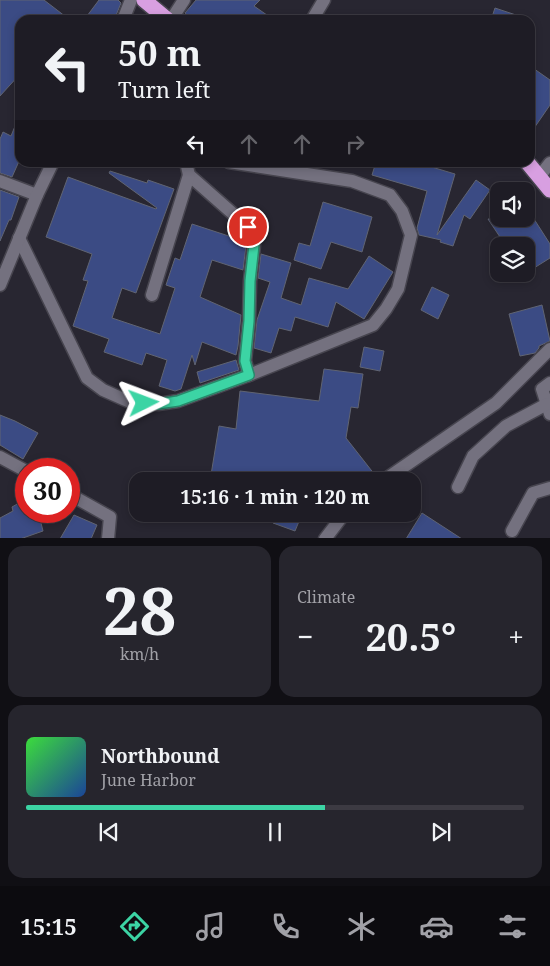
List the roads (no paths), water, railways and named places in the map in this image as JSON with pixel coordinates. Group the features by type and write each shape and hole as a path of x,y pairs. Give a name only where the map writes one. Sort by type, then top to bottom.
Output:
{"highway":[{"path":"144,0 164,15"},
{"path":"532,167 550,190"}],"street":[{"path":"125,15 132,0"},
{"path":"174,15 184,0"},
{"path":"315,15 324,0"},
{"path":"540,176 550,163"},
{"path":"0,285 51,167"},
{"path":"19,238 87,378 104,390 130,402 158,404 178,401 249,375 373,325 386,309 398,289 411,235 402,211 390,195 352,181 261,167"},
{"path":"152,295 187,169 248,227 254,245 245,361 249,375"},
{"path":"0,181 37,195"},
{"path":"396,472 496,403 550,349"},
{"path":"458,487 473,456 506,426 548,409 542,389 550,383"},
{"path":"0,456 15,465"},
{"path":"512,531 533,493 550,488"},
{"path":"80,500 110,517 108,538"},
{"path":"326,538 338,522"}]}
